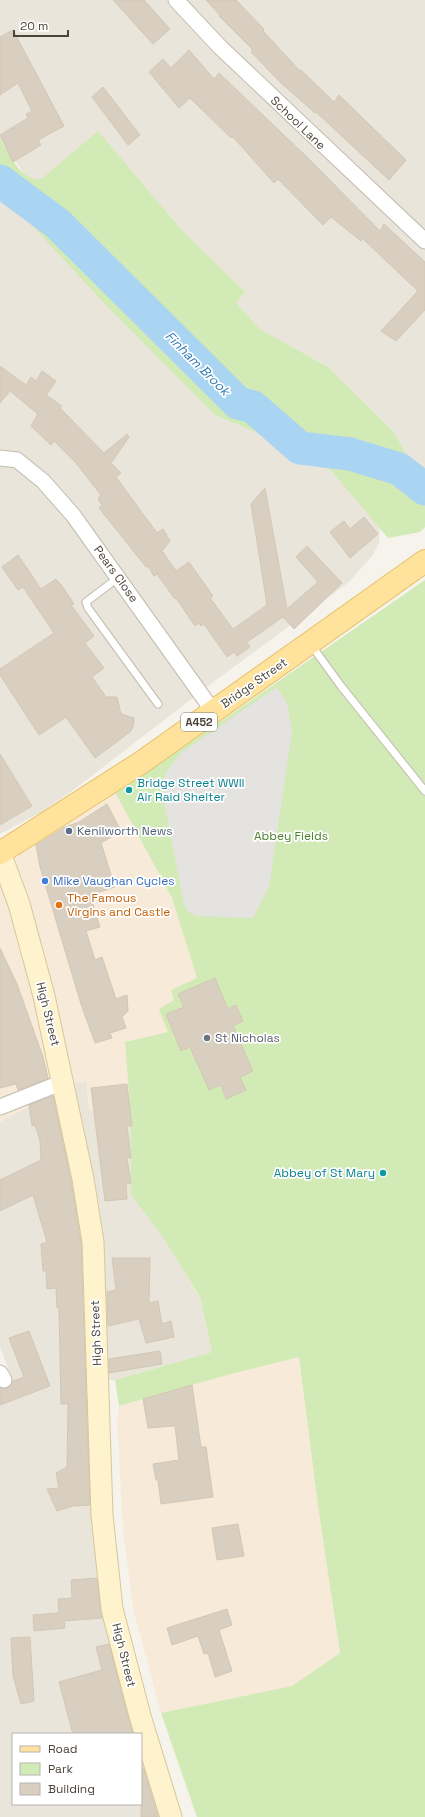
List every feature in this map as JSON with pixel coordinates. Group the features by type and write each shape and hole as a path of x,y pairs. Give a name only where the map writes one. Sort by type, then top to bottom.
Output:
{"main road":[{"name":"Bridge Street","path":"0,852 142,762 425,561"}],"street":[{"name":"School Lane","path":"176,0 231,58 425,241"},
{"name":"Pears Close","path":"0,458 17,460 44,481 73,515 119,577 213,711"},
{"name":"High Street","path":"0,852 19,904 46,1004 83,1179 93,1242 102,1515 112,1609 140,1716 171,1817"},
{"path":"0,1107 63,1082"}],"lane":[{"path":"119,577 86,602 88,608 158,704"},
{"path":"317,653 341,686 425,791"}],"shaded area":[{"path":"0,0 425,0 425,476 411,463 394,432 328,367 260,329 236,303 245,292 180,228 98,132 41,179 32,180 25,175 0,138"},
{"path":"0,191 14,207 261,434 304,457 328,467 380,528 379,543 372,556 349,582 216,680 76,788 43,811 0,834"},
{"name":"Abbey Fields","path":"277,687 287,703 292,731 269,887 253,918 197,916 188,912 184,904 161,786 167,771 182,752"},
{"path":"115,792 172,898 197,978 171,990 175,1000 168,1032 125,1042 130,1106 89,1111 86,1081 55,1087 54,1100 37,1102 0,1122 0,872 15,860 24,849"},
{"path":"86,1081 130,1106 131,1195 160,1233 200,1298 212,1352 115,1380 93,1381 138,1733 12,1733 12,1805 142,1805 142,1748 164,1817 0,1817 0,1385 12,1379 0,1347 0,1122 37,1102 54,1100 55,1087"},
{"path":"299,1357 319,1513 340,1653 292,1686 161,1713 133,1608 123,1529 117,1420 119,1406 231,1374"}],"green space":[{"path":"98,131 180,228 245,292 236,303 260,329 328,367 394,432 411,463 425,476 425,527 420,532 388,538 328,467 304,457 261,434 215,415 102,301 0,191 0,138 11,158 21,171 27,176 41,179"},
{"path":"425,580 425,1817 197,1817 161,1713 292,1686 340,1653 319,1513 299,1357 231,1374 119,1406 115,1380 212,1352 200,1297 160,1233 131,1195 130,1106 125,1042 168,1032 159,1009 174,1000 171,990 197,978 172,898 115,792 149,771"}],"building":[{"path":"113,0 144,0 170,29 153,44"},
{"path":"206,0 236,0 264,29 263,31 300,71 301,70 334,102 339,95 406,160 389,180 316,112 315,113 280,82 251,52 253,50 219,16 220,15"},
{"path":"13,30 64,126 38,140 41,145 13,162 0,135 28,118 26,114 32,111 18,83 0,95 0,37"},
{"path":"189,50 214,79 219,73 308,158 380,231 384,224 425,262 425,310 396,341 381,331 418,291 363,239 361,241 331,217 323,225 278,179 274,183 233,137 231,138 190,98 179,108 149,72 163,59 171,68"},
{"path":"103,87 140,135 128,145 92,97"},
{"path":"0,366 26,385 31,377 36,381 42,371 56,381 46,395 62,406 60,408 104,453 127,434 129,437 111,463 121,473 116,477 157,533 163,529 170,541 162,551 176,571 189,562 213,596 210,598 233,629 267,605 251,504 265,488 287,609 318,582 296,557 307,546 342,583 294,629 283,617 247,642 250,647 237,656 234,652 227,657 204,624 201,626 199,623 195,626 157,574 154,576 148,566 146,567 99,508 102,506 98,498 101,495 76,463 54,441 51,445 31,426 38,414 10,391 0,403"},
{"path":"364,517 378,534 350,558 330,532 344,521 350,529"},
{"path":"18,555 41,589 56,579 62,586 74,604 71,605 94,636 85,643 104,668 92,677 106,697 117,697 121,714 134,718 133,727 130,732 95,758 66,717 39,735 0,675 0,669 54,633 23,587 18,590 2,567"},
{"path":"0,754 32,806 0,825"},
{"path":"107,804 121,831 101,843 115,887 90,895 100,927 86,931 95,960 102,957 116,999 127,995 128,1011 122,1017 126,1028 110,1033 112,1038 95,1043 81,1004 40,867 36,845 63,828 79,822"},
{"path":"0,948 17,984 43,1057 48,1078 18,1090 16,1084 0,1088"},
{"name":"St Nicholas","path":"215,978 228,1009 236,1005 243,1021 233,1026 253,1071 240,1077 246,1090 226,1099 221,1085 209,1090 190,1047 181,1051 166,1014 184,1007 178,994"},
{"path":"127,1084 132,1126 127,1126 131,1158 127,1158 131,1183 126,1184 127,1199 105,1201 91,1088"},
{"path":"53,1096 71,1181 81,1243 90,1505 73,1506 57,1511 47,1489 59,1488 56,1473 67,1467 68,1404 61,1404 59,1308 57,1308 56,1288 47,1289 46,1271 43,1271 41,1244 47,1242 33,1195 0,1211 0,1180 41,1160 40,1140 35,1125 32,1126 29,1105"},
{"path":"112,1258 150,1258 149,1303 158,1301 162,1324 171,1321 174,1337 146,1343 139,1319 108,1326 107,1292 116,1290"},
{"path":"29,1331 50,1386 0,1405 0,1388 8,1388 13,1381 24,1377 9,1338"},
{"path":"160,1351 162,1364 109,1373 109,1359"},
{"path":"192,1385 201,1447 206,1447 213,1497 161,1504 158,1480 156,1480 153,1464 179,1460 175,1426 148,1428 143,1399"},
{"path":"238,1524 244,1556 217,1560 212,1528"},
{"path":"97,1578 102,1618 64,1621 65,1628 34,1631 33,1615 59,1613 58,1599 72,1598 71,1580"},
{"path":"227,1609 232,1625 219,1630 232,1671 215,1677 208,1653 204,1654 198,1636 172,1645 167,1628"},
{"path":"30,1637 34,1701 21,1704 13,1676 11,1638"},
{"path":"109,1644 133,1733 73,1733 59,1682 102,1670 96,1647"},
{"path":"142,1769 144,1769 158,1817 141,1817"}],"waterway":[{"name":"Finham Brook","path":"0,181 58,224 238,403 253,407 300,448 350,454 399,469 425,489"}],"place":[{"name":"Bridge Street WWII Air Raid Shelter","path":"129,790"},
{"name":"Kenilworth News","path":"69,831"},
{"name":"Mike Vaughan Cycles","path":"45,881"},
{"name":"The Famous Virgins and Castle","path":"59,905"},
{"name":"St Nicholas","path":"207,1038"},
{"name":"Abbey of St Mary","path":"383,1173"}]}
